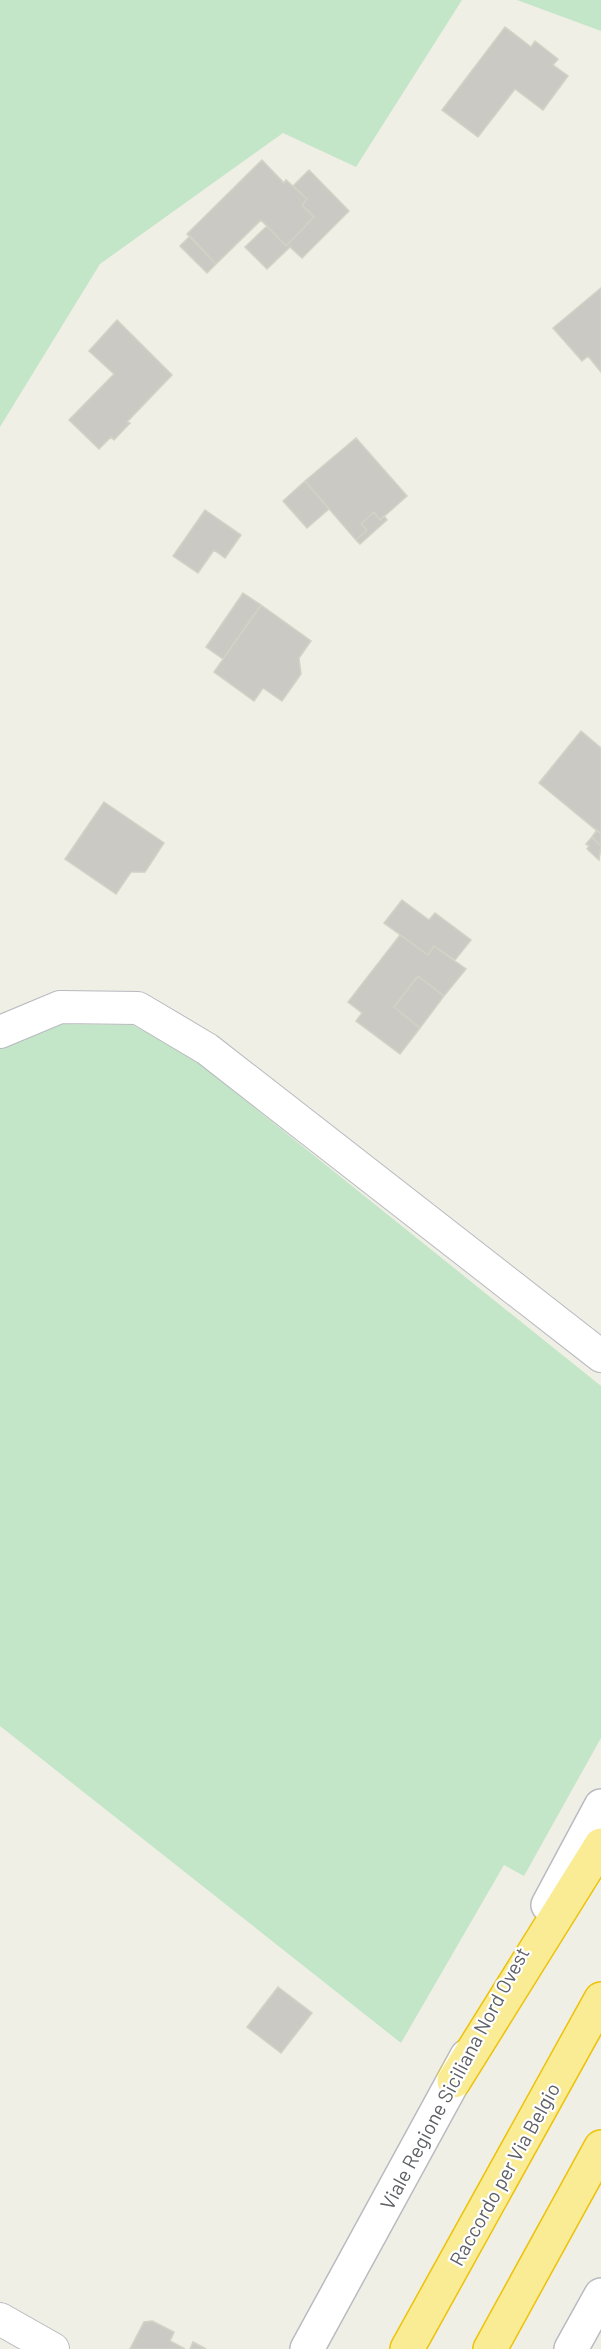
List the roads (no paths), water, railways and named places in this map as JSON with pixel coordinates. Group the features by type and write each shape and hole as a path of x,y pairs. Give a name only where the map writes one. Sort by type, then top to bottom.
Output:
{"highway":[{"path":"454,2081 601,1845"},
{"name":"Raccordo per Via Belgio","path":"407,2349 601,1998"},
{"path":"490,2349 601,2146"}],"street":[{"path":"0,1032 60,1007 138,1008 207,1049 601,1356"},
{"name":"Viale Regione Siciliana Nord Ovest","path":"307,2349 601,1806"},
{"path":"571,2349 601,2295"},
{"path":"0,2319 53,2349"}]}
